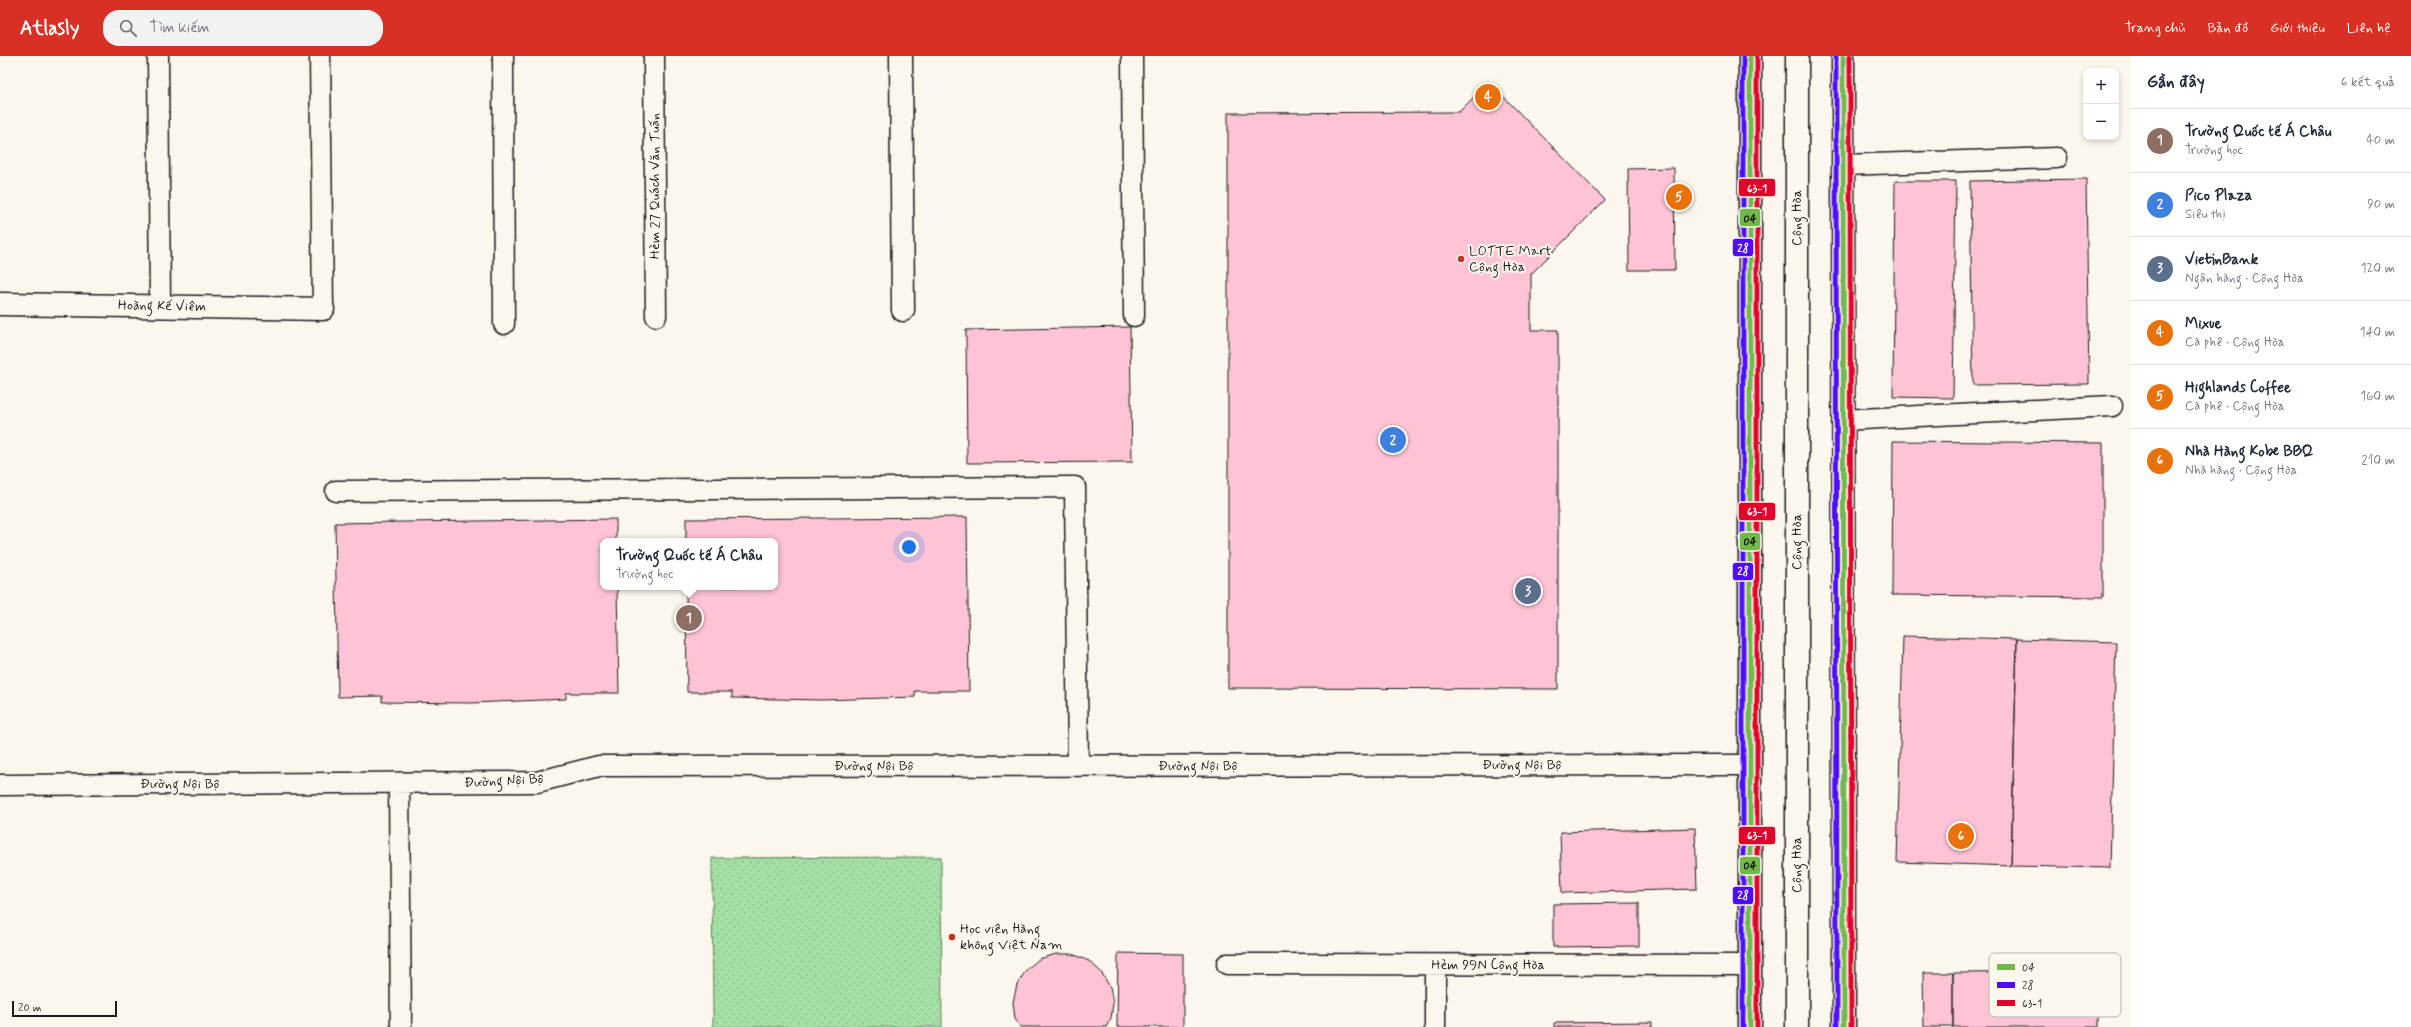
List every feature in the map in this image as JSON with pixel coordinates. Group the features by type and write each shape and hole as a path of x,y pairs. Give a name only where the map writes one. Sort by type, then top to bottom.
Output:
{"main road":[{"path":"901,56 903,310"},
{"path":"1750,56 1750,1027"},
{"name":"Cộng Hòa","path":"1797,56 1797,1027"},
{"path":"1843,56 1844,1027"},
{"name":"Hoàng Kế Viêm","path":"0,304 324,309"}],"lane":[{"path":"158,56 160,306"},
{"path":"320,56 324,309"},
{"path":"504,56 504,324"},
{"name":"Hẻm 27 Quách Văn Tuấn","path":"654,56 656,316"},
{"path":"1132,56 1134,316"},
{"path":"1843,165 2057,158"},
{"path":"1843,420 2112,406"},
{"path":"336,491 1075,487 1078,766"},
{"name":"Đường Nội Bộ","path":"0,785 537,782 599,766 1750,765"},
{"path":"399,783 401,1027"},
{"name":"Hẻm 99N Cộng Hòa","path":"1227,964 1750,965"},
{"path":"1435,965 1436,1027"}],"green space":[{"path":"941,857 942,1027 713,1027 712,858"}],"building":[{"path":"1489,82 1605,200 1531,274 1531,330 1558,330 1558,689 1228,688 1228,113 1459,112"},
{"path":"1674,168 1675,270 1629,270 1628,169"},
{"path":"2086,179 2089,384 1973,385 1970,181"},
{"path":"1895,181 1956,181 1953,398 1893,397"},
{"path":"1130,327 1132,462 967,463 966,330"},
{"path":"1893,441 2103,443 2103,597 1892,595"},
{"path":"967,517 969,691 915,691 915,697 821,700 732,698 732,692 687,692 686,590 778,590 778,538 686,538 686,519"},
{"path":"616,519 616,538 600,538 600,590 617,590 619,693 566,693 566,699 471,703 382,702 382,696 338,697 335,523"},
{"path":"1903,636 2017,639 2011,866 1897,862"},
{"path":"2017,639 2116,642 2110,868 2011,866"},
{"path":"1695,828 1697,889 1562,893 1560,832"},
{"path":"1639,903 1639,946 1553,947 1553,904"},
{"path":"1118,953 1183,954 1183,1027 1117,1027"},
{"path":"1056,954 1072,954 1089,961 1101,972 1110,987 1113,1003 1111,1018 1106,1027 1020,1027 1015,1019 1013,1002 1017,985 1026,970 1039,959"},
{"path":"1923,973 1953,973 1953,1027 1924,1027"},
{"path":"1953,973 1989,973 1989,1017 2098,1017 2098,1027 1953,1027"},
{"path":"1652,1022 1652,1027 1554,1027 1554,1023"}],"transit line":[{"name":"28","path":"1743,56 1743,1027"},
{"name":"04","path":"1750,56 1750,1027"},
{"name":"63-1","path":"1757,56 1757,1027"},
{"name":"28","path":"1836,56 1837,1027"},
{"name":"04","path":"1843,56 1844,1027"},
{"name":"63-1","path":"1850,56 1851,1027"}],"place":[{"name":"Mixue","path":"1488,97"},
{"name":"Highlands Coffee","path":"1679,197"},
{"name":"LOTTE Mart Cộng Hòa","path":"1461,259"},
{"name":"Pico Plaza","path":"1393,440"},
{"name":"VietinBank","path":"1528,591"},
{"name":"Trường Quốc tế Á Châu","path":"689,618"},
{"name":"Nhà Hàng Kobe BBQ","path":"1961,836"},
{"name":"Học viện Hàng không Việt Nam","path":"952,937"}]}
